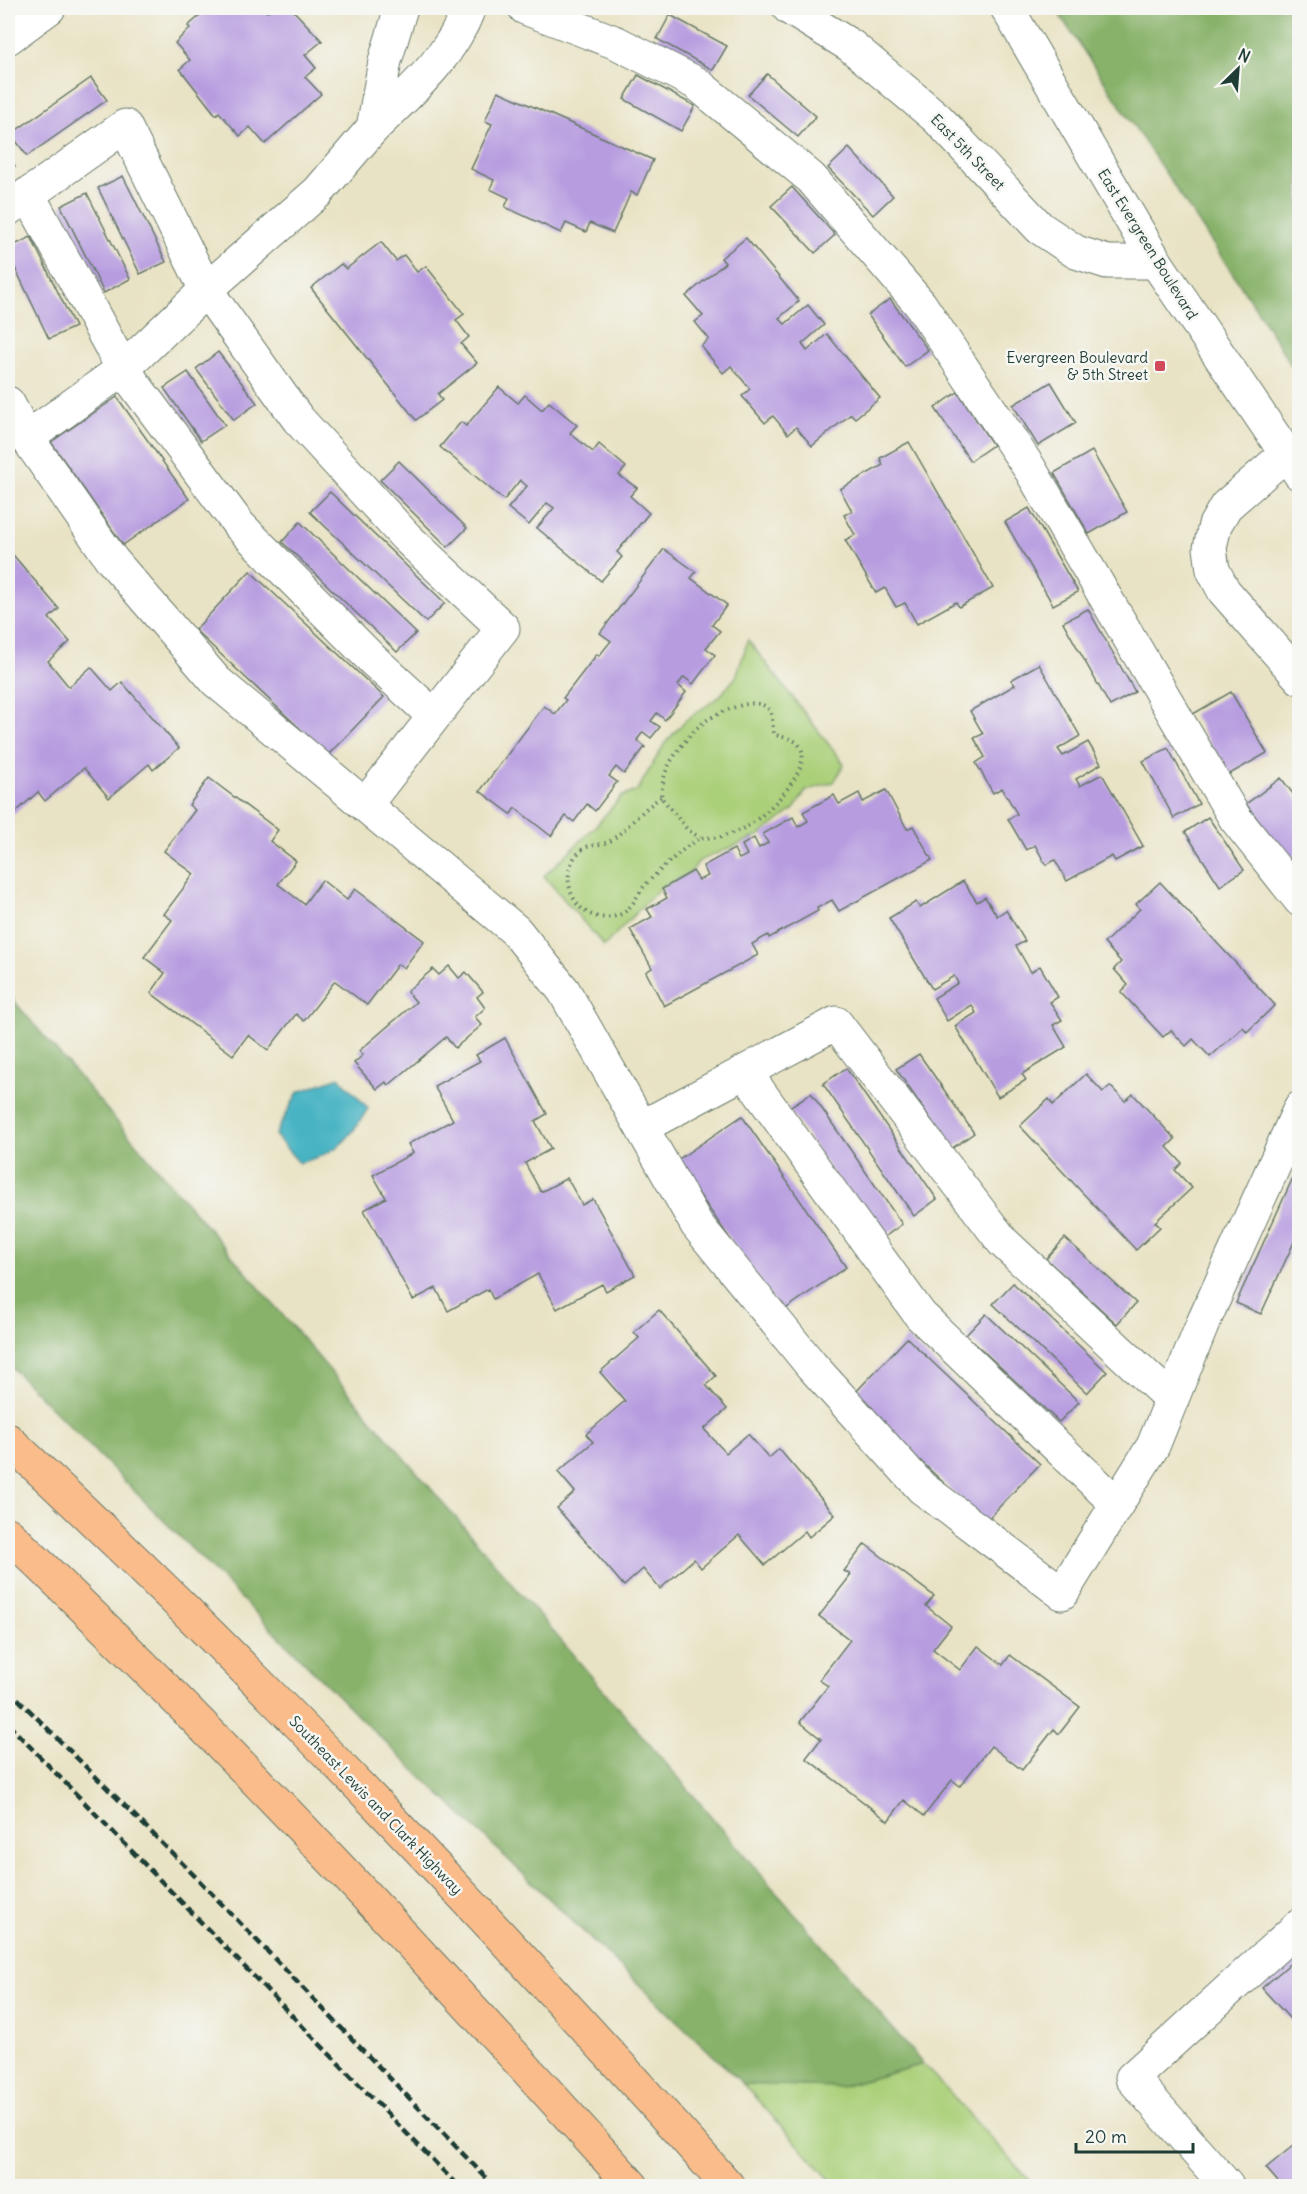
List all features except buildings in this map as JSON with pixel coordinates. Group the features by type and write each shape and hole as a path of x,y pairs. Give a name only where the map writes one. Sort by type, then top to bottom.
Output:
{"highway":[{"name":"Southeast Lewis and Clark Highway","path":"8,1440 90,1516 331,1757 561,1998 728,2187"},
{"path":"8,1534 283,1806 474,2010 632,2187"}],"street":[{"path":"8,38 49,8"},
{"path":"373,128 385,61 401,8"},
{"path":"27,438 123,369 206,290 318,192 373,128 432,71 463,25 469,8"},
{"path":"525,8 617,43 696,83 812,178 926,314 1030,469 1235,818 1299,900"},
{"name":"East 5th Street","path":"789,8 850,46 937,118 1040,228 1076,252 1107,262 1156,262"},
{"name":"East Evergreen Boulevard","path":"1007,8 1156,262 1293,464"},
{"path":"366,804 503,628 406,537 298,419 206,290 124,126 18,201 123,369 239,525 373,660 434,716"},
{"path":"8,403 27,438 112,560 216,681 516,931 564,991 697,1225 812,1366 922,1488 1062,1593 1153,1446 1203,1323 1299,1108"},
{"path":"1293,464 1226,506 1215,525 1210,548 1213,570 1224,591 1299,678"},
{"path":"642,1127 836,1023 1003,1242 1172,1400"},
{"path":"746,1072 920,1315 1118,1504"},
{"path":"1227,2187 1132,2079 1299,1925"}],"path":[{"path":"747,702 763,705 770,712 774,734 800,746 801,770 789,788 766,812 745,828 719,837 700,838 687,829 661,797 662,781 672,759 691,735 707,720 747,702"},
{"path":"661,797 640,811 611,841 585,848 576,856 568,879 570,891 583,910 606,918 628,911 647,884 700,838"}],"green space":[{"path":"1055,8 1299,8 1299,378 1259,313"},
{"path":"748,640 844,764 834,782 806,791 794,809 760,835 699,861 691,872 660,888 604,946 544,876 594,828 621,797 637,791 665,743 686,720 719,697 736,677"},
{"path":"8,994 923,2064 841,2087 743,2084 358,1716 8,1364"},
{"path":"923,2064 1035,2186 836,2186 743,2084 841,2087"}],"water":[{"path":"339,1077 368,1108 354,1130 340,1144 323,1155 299,1163 275,1135 298,1092"}],"railway":[{"path":"8,1689 185,1866 494,2186"},
{"path":"8,1724 458,2186"}],"place":[{"name":"Evergreen Boulevard & 5th Street","path":"1160,366"}]}
